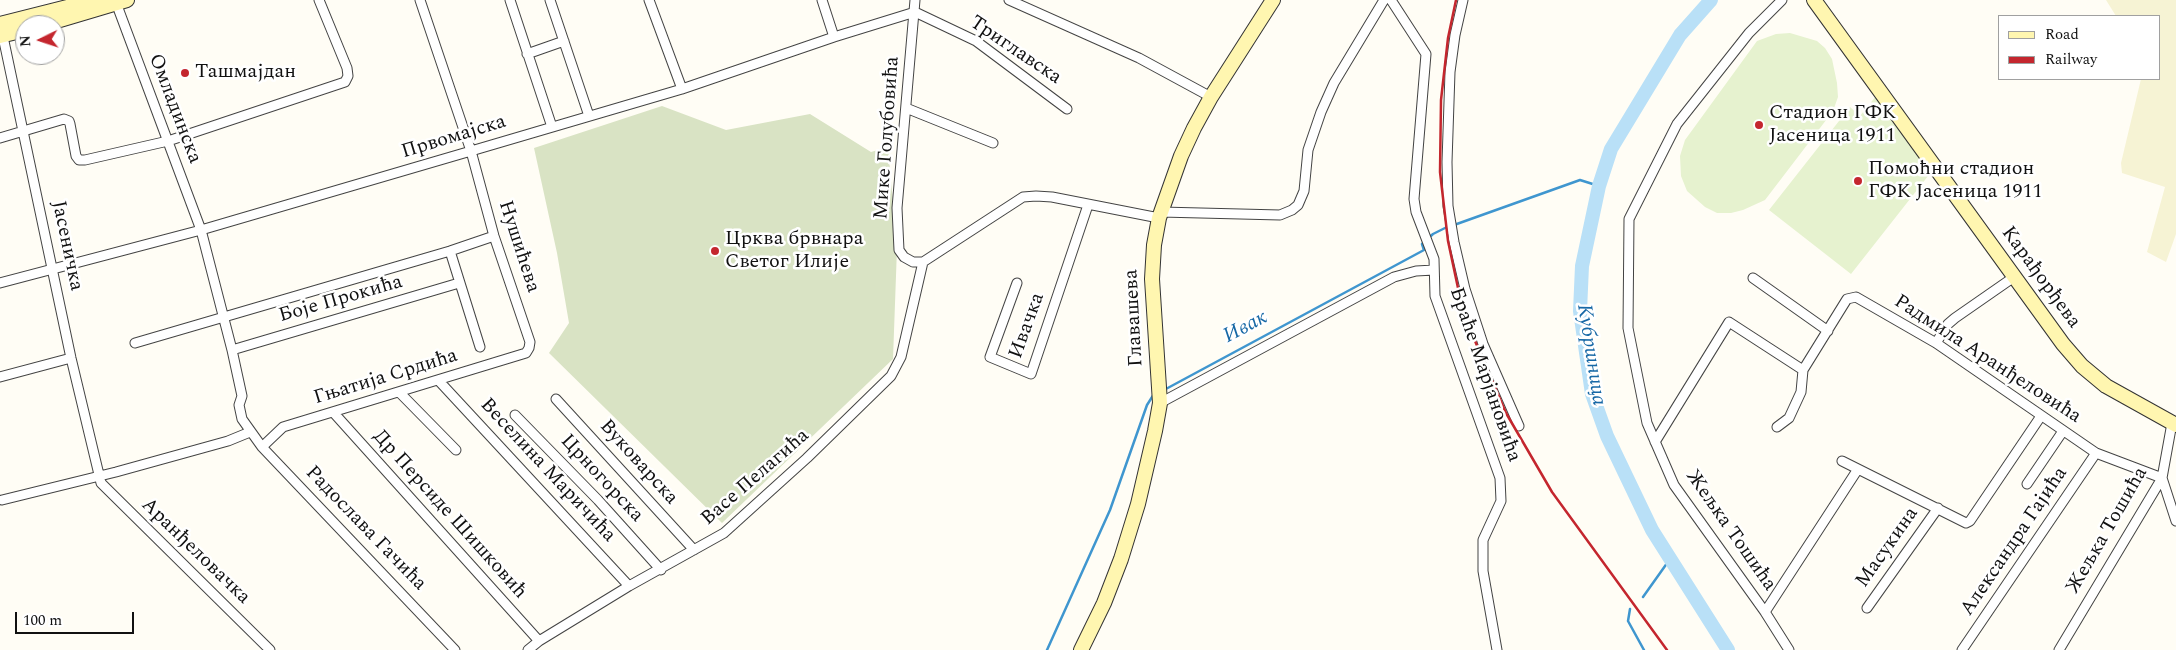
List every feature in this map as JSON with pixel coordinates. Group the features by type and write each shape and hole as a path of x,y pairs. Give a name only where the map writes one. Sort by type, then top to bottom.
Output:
{"main road":[{"path":"1,30 95,0"},
{"name":"Главашева","path":"1081,650 1104,603 1126,544 1152,448 1159,400 1152,279 1154,245 1160,215 1185,146 1211,98 1273,0"},
{"name":"Карађорђева","path":"1814,0 2063,344 2082,366 2106,386 2174,424"},
{"path":"65,18 119,1"},
{"path":"1,30 15,30"}],"street":[{"path":"0,138 64,119 68,121 76,156 79,160 85,160 168,141 345,82 348,76 347,68 319,0"},
{"name":"Нушићева","path":"420,0 470,151 494,236 530,342 526,353"},
{"path":"510,0 552,127"},
{"path":"550,0 589,116"},
{"path":"649,0 682,89"},
{"path":"822,0 834,37"},
{"name":"Мике Голубовића","path":"915,0 897,208 899,250 904,257 913,262 923,262"},
{"path":"1010,0 1130,54 1211,98"},
{"path":"923,262 1023,197 1052,197 1088,205 1160,215 1280,215 1292,210 1298,205 1304,191 1308,150 1321,112 1338,76 1384,0"},
{"name":"Браће Марјановића","path":"1391,0 1426,54 1414,199 1421,227 1434,259 1435,296 1500,478 1501,502 1483,540 1483,571 1497,650"},
{"name":"Браће Марјановића","path":"1463,0 1455,35 1450,72 1447,162 1448,206 1465,289 1483,344 1519,426"},
{"name":"Жељка Тошића","path":"1782,0 1749,33 1677,124 1629,219 1628,328 1647,424 1674,485 1765,612 1789,650"},
{"name":"Омладинска","path":"119,1 201,230"},
{"name":"Првомајска","path":"0,283 201,230 682,89 834,37 915,12"},
{"name":"Триглавска","path":"915,12 976,41 1067,109"},
{"name":"Јасеничка","path":"1,30 98,476"},
{"path":"527,54 564,41"},
{"path":"906,108 993,143"},
{"name":"Ивачка","path":"1017,283 990,357 1031,374 1088,205"},
{"path":"2,500 228,442 250,432 239,413 242,396 225,318 201,230"},
{"name":"Боје Прокића","path":"135,343 450,251 494,236"},
{"path":"450,251 480,347"},
{"name":"Васе Пелагића","path":"528,650 539,641 629,586 724,533 807,458 891,376 901,356 923,262"},
{"path":"1159,400 1394,277 1416,270 1434,270"},
{"path":"1936,343 1955,318 2014,277"},
{"path":"1753,278 1828,331"},
{"name":"Боје Прокића","path":"232,350 459,283"},
{"name":"Радмила Аранђеловића","path":"1777,426 1789,418 1802,392 1803,370 1847,299 1856,297 1936,343 2096,453 2162,478"},
{"path":"1655,442 1729,322 1803,370"},
{"name":"Гњатија Срдића","path":"262,447 283,427 400,393 526,353"},
{"path":"0,377 71,358"},
{"name":"Веселина Маричића","path":"439,381 629,586"},
{"path":"400,393 456,450"},
{"name":"Вуковарска","path":"556,399 694,550"},
{"name":"Др Персиде Шишковић","path":"334,412 539,641"},
{"name":"Црногорска","path":"515,414 598,500 660,570"},
{"path":"1842,461 1963,522 1970,521 2041,416"},
{"name":"Жељка Тошића","path":"2058,650 2162,478 2174,424"},
{"path":"2027,484 2063,431"},
{"name":"Радослава Гачића","path":"250,432 262,447 455,650"},
{"name":"Александра Гајића","path":"1962,650 2096,453"},
{"path":"1765,612 1858,469"},
{"name":"Аранђеловачка","path":"98,476 107,491 270,650"},
{"path":"2162,478 2176,521"},
{"name":"Масукина","path":"1867,608 1938,508"}],"shaded area":[{"path":"2106,0 2176,0 2176,234 2166,262 2147,252 2165,187 2122,173 2121,163 2141,80 2161,80 2161,15 2115,15"}],"green space":[{"name":"Стадион ГФК Јасеница 1911","path":"1790,33 1817,41 1825,48 1832,59 1838,97 1833,111 1765,200 1743,210 1731,213 1717,213 1705,207 1687,191 1681,176 1680,156 1685,140 1757,41 1776,34"},
{"name":"Помоћни стадион ГФК Јасеница 1911","path":"1876,96 1932,171 1851,274 1769,210 1850,107 1860,116"},
{"path":"662,106 726,130 810,114 871,152 888,147 897,248 893,359 722,523 549,353 569,323 557,253 534,148"}],"waterway":[{"name":"Кубршница","path":"1711,0 1680,35 1611,149 1599,186 1582,266 1580,311 1592,394 1607,436 1652,530 1728,650"},
{"name":"Ивак","path":"1454,225 1580,180 1599,186"},
{"name":"Ивак","path":"1164,390 1424,250 1422,244 1433,234 1449,226"},
{"name":"Ивак","path":"1047,650 1110,510 1147,405 1154,394"},
{"path":"1643,597 1670,559"},
{"path":"1630,609 1628,621 1644,650"}],"railway":[{"path":"1456,0 1448,38 1441,100 1440,172 1448,241 1458,288 1475,341 1506,413 1552,492 1667,650"}],"place":[{"name":"Ташмајдан","path":"185,73"},
{"name":"Стадион ГФК Јасеница 1911","path":"1759,125"},
{"name":"Помоћни стадион ГФК Јасеница 1911","path":"1858,181"},
{"name":"Црква брвнара Светог Илије","path":"715,251"}]}
